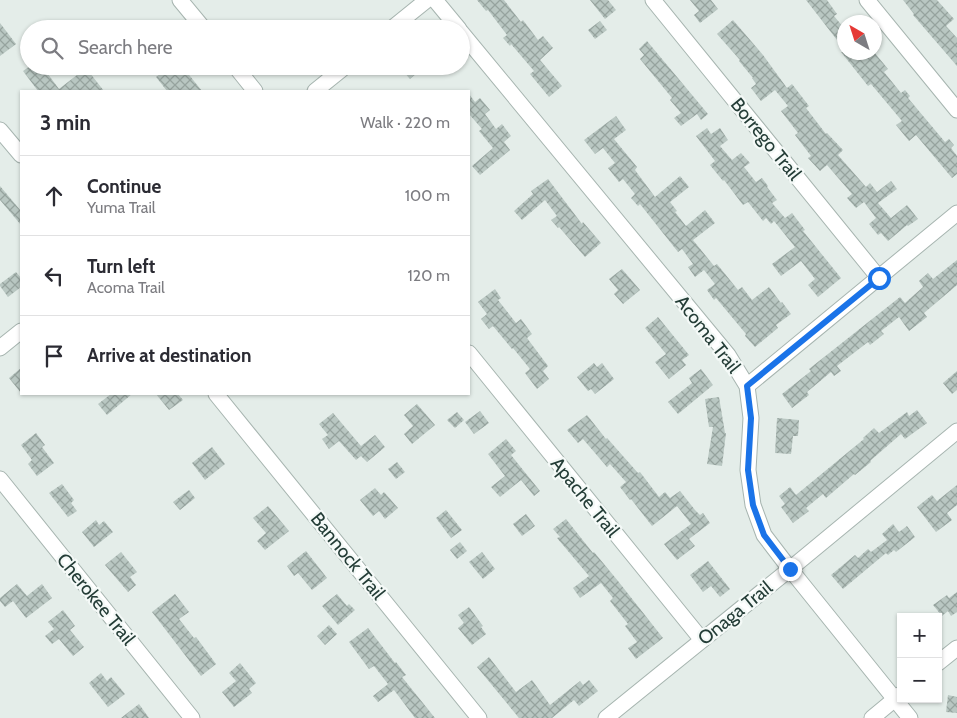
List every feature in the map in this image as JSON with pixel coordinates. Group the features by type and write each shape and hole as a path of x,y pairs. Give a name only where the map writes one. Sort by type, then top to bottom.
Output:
{"street":[{"path":"180,0 197,20"},
{"path":"403,20 427,0"},
{"path":"435,0 451,20"},
{"name":"Borrego Trail","path":"653,0 879,278"},
{"path":"867,0 957,110"},
{"name":"Acoma Trail","path":"470,43 728,355 747,386 751,418 748,470 753,505 764,535 790,569 897,696"},
{"path":"242,75 254,90"},
{"path":"316,90 335,75"},
{"path":"0,130 20,155"},
{"path":"747,386 957,213"},
{"path":"0,348 20,332"},
{"name":"Apache Trail","path":"470,354 702,640"},
{"name":"Bannock Trail","path":"217,395 479,718"},
{"name":"Onaga Trail","path":"606,718 957,431"},
{"name":"Cherokee Trail","path":"0,479 192,718"},
{"path":"942,660 957,648"},
{"path":"872,718 897,698"},
{"name":"Acoma Trail","path":"901,703 910,718"}],"building":[{"path":"477,0 504,0 521,22 523,20 538,40 543,36 553,48 540,60 562,86 549,97 530,74 534,71 511,44 510,46 503,38 507,35 488,10 486,11"},
{"path":"590,0 608,0 616,10 605,19"},
{"path":"690,0 711,0 718,9 700,23 694,15 699,11"},
{"path":"806,0 827,0 837,14 834,16 837,20 837,40"},
{"path":"903,0 937,0 954,19 946,26 957,38 957,66 913,15"},
{"path":"733,20 763,55 787,88 792,84 809,106 806,108 826,134 843,150 838,155 866,187 870,183 877,192 891,181 897,189 878,203 891,218 907,205 918,219 907,225 888,241 881,233 878,235 869,224 876,218 864,202 856,208 847,198 852,194 827,165 820,171 808,158 811,156 795,135 798,133 781,111 788,106 775,90 761,101 751,88 756,84 753,78 717,34"},
{"path":"600,21 607,30 595,39 588,30"},
{"path":"0,23 16,44 0,56"},
{"path":"647,41 708,114 701,120 697,114 681,126 674,118 681,113 670,100 672,98 640,59 644,55 639,49"},
{"path":"847,60 881,60 888,69 884,72 901,93 905,90 910,96 908,98 945,142 949,139 954,145 951,148 957,156 957,174 952,178 916,135 909,141 896,125 902,121 871,84 868,86"},
{"path":"26,75 49,75 59,89 77,75 91,75 103,90 37,90"},
{"path":"159,75 189,75 201,90 166,90 156,77"},
{"path":"407,75 415,75 410,79"},
{"path":"470,95 475,102 480,98 490,110 485,114 496,129 502,124 511,136 504,142 510,150 480,175 472,166 493,148 479,131 482,129 470,115"},
{"path":"616,116 626,130 614,139 637,167 635,170 655,197 680,176 689,187 670,202 677,211 675,212 686,226 705,210 715,223 693,240 714,266 717,264 738,290 742,287 752,300 769,287 791,314 776,325 778,328 755,347 716,298 714,300 707,290 715,284 704,270 695,277 688,267 693,264 682,249 678,252 640,204 638,206 631,198 635,194 623,179 619,182 608,168 615,163 603,148 595,154 584,140"},
{"path":"707,128 711,134 720,128 728,140 720,146 732,160 741,153 750,163 744,167 756,182 762,178 777,200 772,203 785,218 792,213 805,230 803,231 841,278 818,297 808,285 815,279 801,261 781,276 772,264 795,247 774,221 771,224 766,218 763,221 748,202 743,205 710,165 715,161 696,136"},
{"path":"548,179 582,224 583,222 601,243 585,257 551,220 557,216 545,200 522,220 514,211 533,194 531,191"},
{"path":"0,186 20,210 20,224 0,200"},
{"path":"957,260 957,285 924,313 927,317 909,331 899,317 881,331 884,334 870,345 868,342 837,366 841,371 834,376 831,372 807,392 809,395 792,408 782,394 811,371 809,369 900,297 905,303 923,287 919,281 928,273 933,279"},
{"path":"622,269 640,290 623,304 614,294 618,290 609,279"},
{"path":"16,272 20,277 20,288 8,297 0,284"},
{"path":"495,289 501,298 498,300 516,323 521,319 532,334 527,338 548,366 543,371 549,379 537,389 525,373 530,369 493,326 489,329 481,319 487,314 478,302"},
{"path":"658,317 689,355 682,360 686,365 669,379 655,362 666,354 645,328"},
{"path":"594,363 597,367 602,363 614,379 595,394 591,389 588,391 577,377"},
{"path":"20,369 20,392 9,378"},
{"path":"701,369 713,385 678,414 668,402 692,383 689,378"},
{"path":"957,371 957,390 952,394 943,383"},
{"path":"110,395 131,395 107,415 98,404"},
{"path":"157,395 179,395 183,400 169,410"},
{"path":"719,397 726,433 722,466 707,464 713,427 709,427 705,399"},
{"path":"417,404 435,425 412,444 404,434 413,426 404,415"},
{"path":"917,410 927,423 905,439 901,434 871,462 826,498 823,494 806,508 809,511 793,523 781,507 785,504 779,496 790,487 796,495 864,439 874,428 879,433 907,412 909,416"},
{"path":"480,411 489,423 474,434 465,422"},
{"path":"457,412 464,420 455,428 447,420"},
{"path":"333,413 361,446 375,435 385,447 367,462 361,456 356,460 339,441 329,449 322,439 328,435 319,424"},
{"path":"587,415 606,439 638,473 640,472 659,497 665,492 670,498 680,491 695,510 700,515 703,513 710,523 689,539 695,546 677,560 664,544 691,524 677,506 652,526 620,487 626,482 610,464 607,467 583,439 578,443 567,430"},
{"path":"777,418 799,420 798,436 793,436 791,454 775,453"},
{"path":"36,433 45,445 42,447 54,463 37,476 28,464 32,460 21,445"},
{"path":"506,439 516,451 511,455 540,491 534,496 521,480 500,497 491,487 505,476 488,454"},
{"path":"212,447 225,464 205,480 192,463"},
{"path":"397,462 405,472 396,479 388,469"},
{"path":"62,484 74,500 71,503 77,511 68,517 49,493"},
{"path":"957,485 957,505 947,513 952,520 936,532 917,507 932,495 937,501"},
{"path":"375,488 381,495 384,492 398,508 385,519 379,511 373,516 360,500"},
{"path":"189,490 195,498 180,510 173,502"},
{"path":"268,506 289,531 265,550 257,541 266,533 253,518"},
{"path":"446,510 462,530 451,538 436,518"},
{"path":"526,514 535,526 522,536 513,524"},
{"path":"566,519 663,638 636,659 628,648 637,642 625,626 628,624 610,601 613,598 601,583 580,598 573,588 589,576 557,538 560,537 553,529"},
{"path":"96,520 99,525 104,521 113,532 94,547 82,532"},
{"path":"893,524 899,532 907,526 915,537 896,552 894,550 888,555 886,553 843,589 831,575 855,555 858,558 868,549 871,552 887,540 882,534"},
{"path":"460,542 467,551 457,559 450,550"},
{"path":"306,551 327,578 312,590 298,573 294,576 287,566"},
{"path":"121,552 137,572 130,577 136,585 128,592 105,565"},
{"path":"482,552 495,569 483,579 469,562"},
{"path":"708,561 730,589 720,597 711,586 703,592 690,575"},
{"path":"17,584 27,596 42,584 52,598 26,618 13,601 5,607 0,601 0,598"},
{"path":"957,592 957,612 951,616 948,611 942,616 942,613 940,613 933,605 947,595 949,598"},
{"path":"175,594 189,612 179,619 194,638 196,637 216,664 201,676 152,612"},
{"path":"337,594 347,606 349,604 355,610 338,625 322,606"},
{"path":"469,607 483,626 481,627 486,634 472,645 458,628 464,623 458,615"},
{"path":"63,610 75,626 70,630 84,647 73,656 59,639 52,644 45,636 54,629 48,622"},
{"path":"329,625 337,634 325,645 317,636"},
{"path":"368,628 406,675 402,677 435,718 415,718 394,690 378,702 373,696 388,684 374,666 369,669 349,642"},
{"path":"489,657 516,692 532,680 550,705 580,681 583,685 589,680 598,691 579,706 574,700 552,718 519,718 477,667"},
{"path":"240,663 256,683 249,689 252,693 234,707 222,692 236,681 229,673"},
{"path":"101,673 107,681 111,677 125,694 108,707 89,683"},
{"path":"948,695 957,697 957,713 946,712"},
{"path":"139,704 149,718 121,718"}],"route":[{"path":"790,569 764,535 753,505 748,470 751,418 747,386 879,278"}]}
